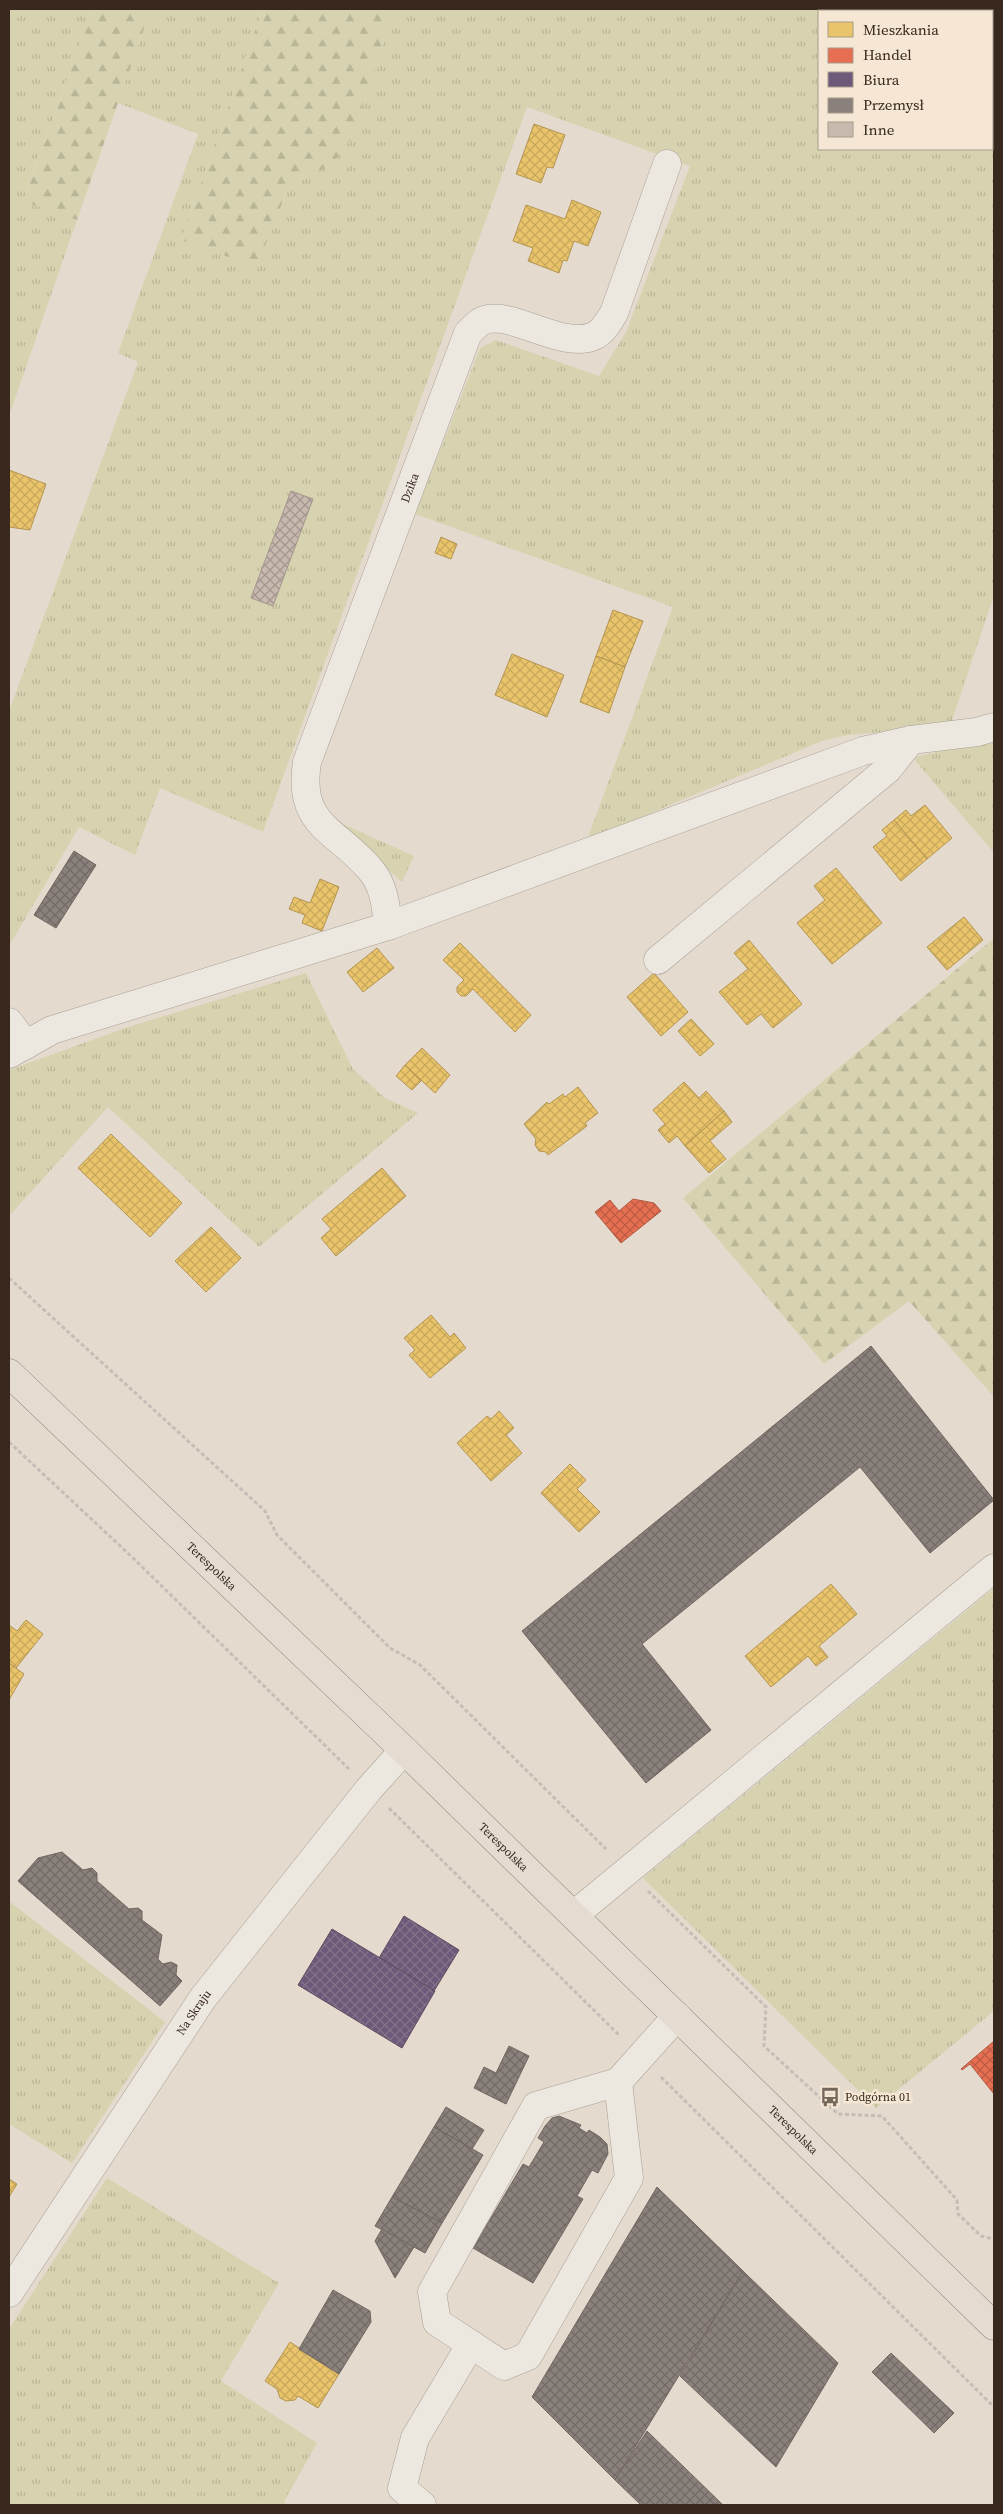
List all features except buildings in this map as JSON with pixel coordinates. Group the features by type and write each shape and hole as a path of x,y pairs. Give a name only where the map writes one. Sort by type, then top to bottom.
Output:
{"main road":[{"name":"Terespolska","path":"9,1373 404,1750 994,2326"}],"street":[{"name":"Dzika","path":"388,926 384,896 371,869 315,819 307,801 305,787 307,762 468,333 481,321 505,319 557,336 578,339 594,336 604,328 614,313 667,164"},
{"path":"9,1022 17,1050 52,1030 388,926 862,751 911,740 977,732 994,726"},
{"path":"658,960 888,769 911,740"},
{"path":"574,1915 994,1568"},
{"name":"Na Skraju","path":"9,2292 203,1998 369,1789 404,1750"},
{"path":"618,2082 629,2178 528,2356 504,2366 437,2322 432,2292 536,2106 618,2082 677,2016"},
{"path":"422,2505 402,2488 415,2438 471,2344"}],"path":[{"path":"9,1278 265,1511 277,1535 390,1648 420,1665 766,2007 764,2046 838,2114 882,2116 956,2200 958,2214 981,2236 994,2239"},
{"path":"9,1442 133,1558 538,1953 640,2057 994,2406"}],"green space":[{"path":"9,9 93,9 23,200 77,220 9,416"},
{"path":"93,9 151,9 77,220 23,201"},
{"path":"151,9 263,9 181,240 257,266 286,193 309,175 331,166 351,139 395,9 994,9 994,596 950,726 848,735 822,741 587,840 673,607 415,514 480,348 496,340 599,376 626,332 690,166 527,107 263,832 160,788 135,855 79,827 9,946 9,711 138,362 118,353 198,134 118,103"},
{"path":"263,9 395,9 351,139 331,166 309,175 286,193 257,267 181,240"},
{"path":"994,737 994,853 913,758"},
{"path":"327,817 414,856 402,882"},
{"path":"994,938 994,1397 909,1301 824,1364 683,1198"},
{"path":"306,973 353,1069 385,1098 418,1113 259,1247 108,1107 9,1216 9,1070 128,1027"},
{"path":"994,1588 994,2011 876,2108 643,1878"},
{"path":"9,1901 165,2022 72,2163 9,2124"},
{"path":"107,2178 279,2283 221,2381 317,2443 284,2502 288,2505 9,2505 9,2329"}],"place":[{"name":"Podgórna 01","path":"830,2097"}]}
